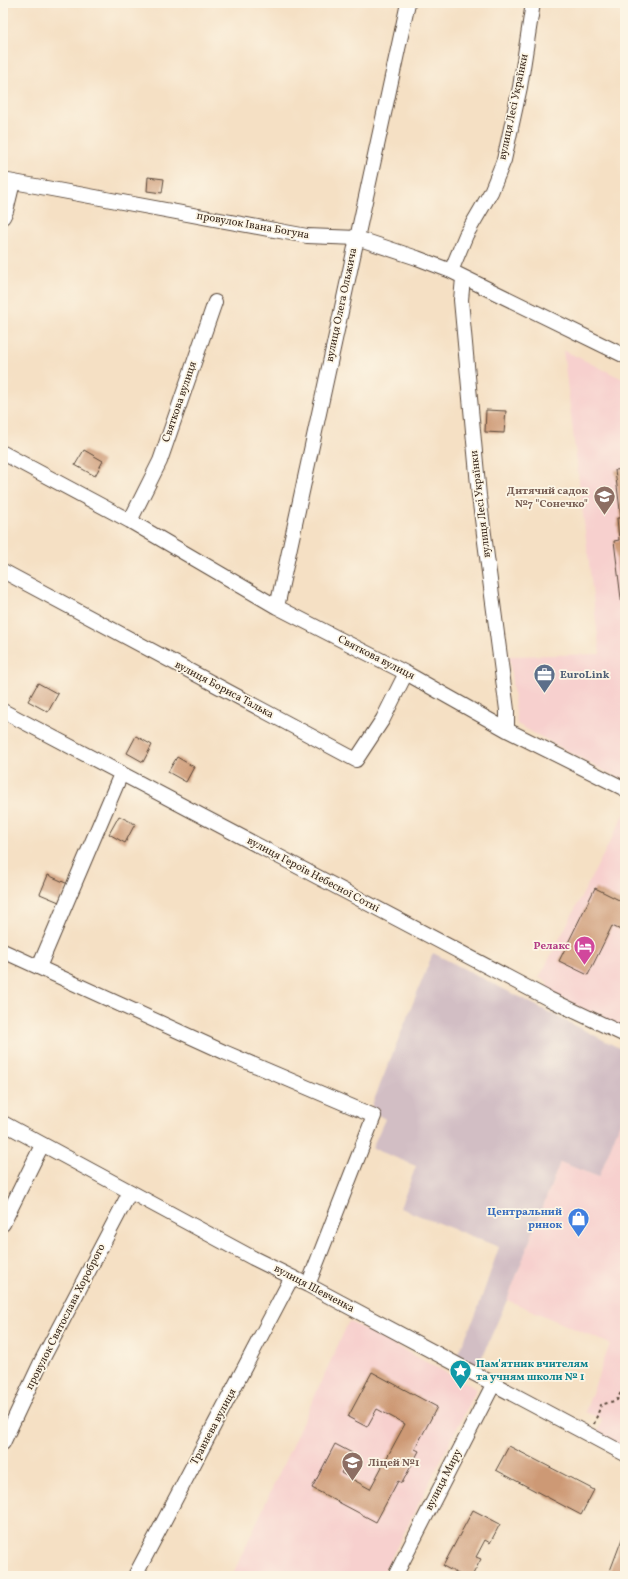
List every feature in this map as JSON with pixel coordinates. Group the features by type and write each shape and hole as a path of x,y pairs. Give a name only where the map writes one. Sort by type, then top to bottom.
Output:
{"street":[{"name":"вулиця Олега Ольжича","path":"277,607 408,3"},
{"name":"вулиця Лесі Українки","path":"451,271 466,235 491,192 504,160 520,87 533,3"},
{"name":"провулок Івана Богуна","path":"8,181 306,236 357,238 451,271 625,356"},
{"path":"3,217 8,181"},
{"name":"вулиця Лесі Українки","path":"464,278 461,300 478,488 507,710 506,730"},
{"name":"Святкова вулиця","path":"130,522 160,461 215,302"},
{"name":"Святкова вулиця","path":"3,453 130,522 277,607 406,673 506,730 625,789"},
{"name":"вулиця Бориса Талька","path":"3,571 356,760 383,719 406,673"},
{"name":"вулиця Героїв Небесної Сотні","path":"3,711 549,999 625,1035"},
{"path":"39,967 121,774"},
{"path":"3,951 224,1052 374,1116 308,1285"},
{"name":"вулиця Шевченка","path":"3,1123 130,1192 625,1454"},
{"path":"3,1224 42,1144"},
{"name":"провулок Святослава Хороброго","path":"3,1443 42,1360 130,1192"},
{"name":"Травнева вулиця","path":"135,1576 292,1278"},
{"name":"вулиця Миру","path":"395,1576 493,1385"}],"path":[{"path":"590,1436 601,1405 617,1400 625,1384"}],"shaded area":[{"path":"563,350 625,380 625,782 517,724 509,656 600,654"},
{"path":"625,813 625,1030 545,990 548,982 539,978"},
{"path":"433,953 625,1051 625,1109 599,1177 560,1162 507,1300 478,1366 457,1355 476,1314 499,1247 400,1208 416,1166 372,1148 385,1119 370,1110"},
{"name":"Центральний ринок","path":"625,1109 625,1450 597,1435 602,1419 585,1412 610,1344 507,1300 560,1162 599,1177"},
{"name":"Ліцей №1","path":"349,1321 477,1389 382,1576 232,1576"}],"building":[{"path":"148,177 164,179 162,193 147,191"},
{"path":"486,410 506,411 504,433 485,432"},
{"path":"84,450 103,461 95,476 75,465"},
{"path":"625,469 624,623 614,541 619,540 617,518 621,518 615,470"},
{"path":"38,683 58,694 48,712 28,701"},
{"path":"136,736 152,745 143,762 127,753"},
{"path":"177,757 194,767 186,782 168,772"},
{"path":"119,816 135,824 125,843 109,834"},
{"path":"48,875 68,884 59,902 40,894"},
{"path":"595,888 625,903 625,932 612,926 588,975 559,961"},
{"path":"372,1372 437,1407 415,1449 419,1451 402,1483 398,1481 376,1522 312,1488 335,1444 352,1453 341,1473 370,1489 405,1424 377,1409 367,1427 348,1417"},
{"path":"509,1446 594,1490 581,1515 496,1470"},
{"path":"473,1510 500,1524 490,1543 485,1540 476,1557 481,1559 472,1576 462,1576 443,1566"},
{"path":"625,1531 625,1576 608,1576"}],"place":[{"name":"Дитячий садок №7 \"Сонечко\"","path":"604,516"},
{"name":"EuroLink","path":"544,694"},
{"name":"Релакс","path":"585,966"},
{"name":"Центральний ринок","path":"578,1238"},
{"name":"Пам'ятник вчителям та учням школи № 1","path":"460,1390"},
{"name":"Ліцей №1","path":"352,1482"}]}
